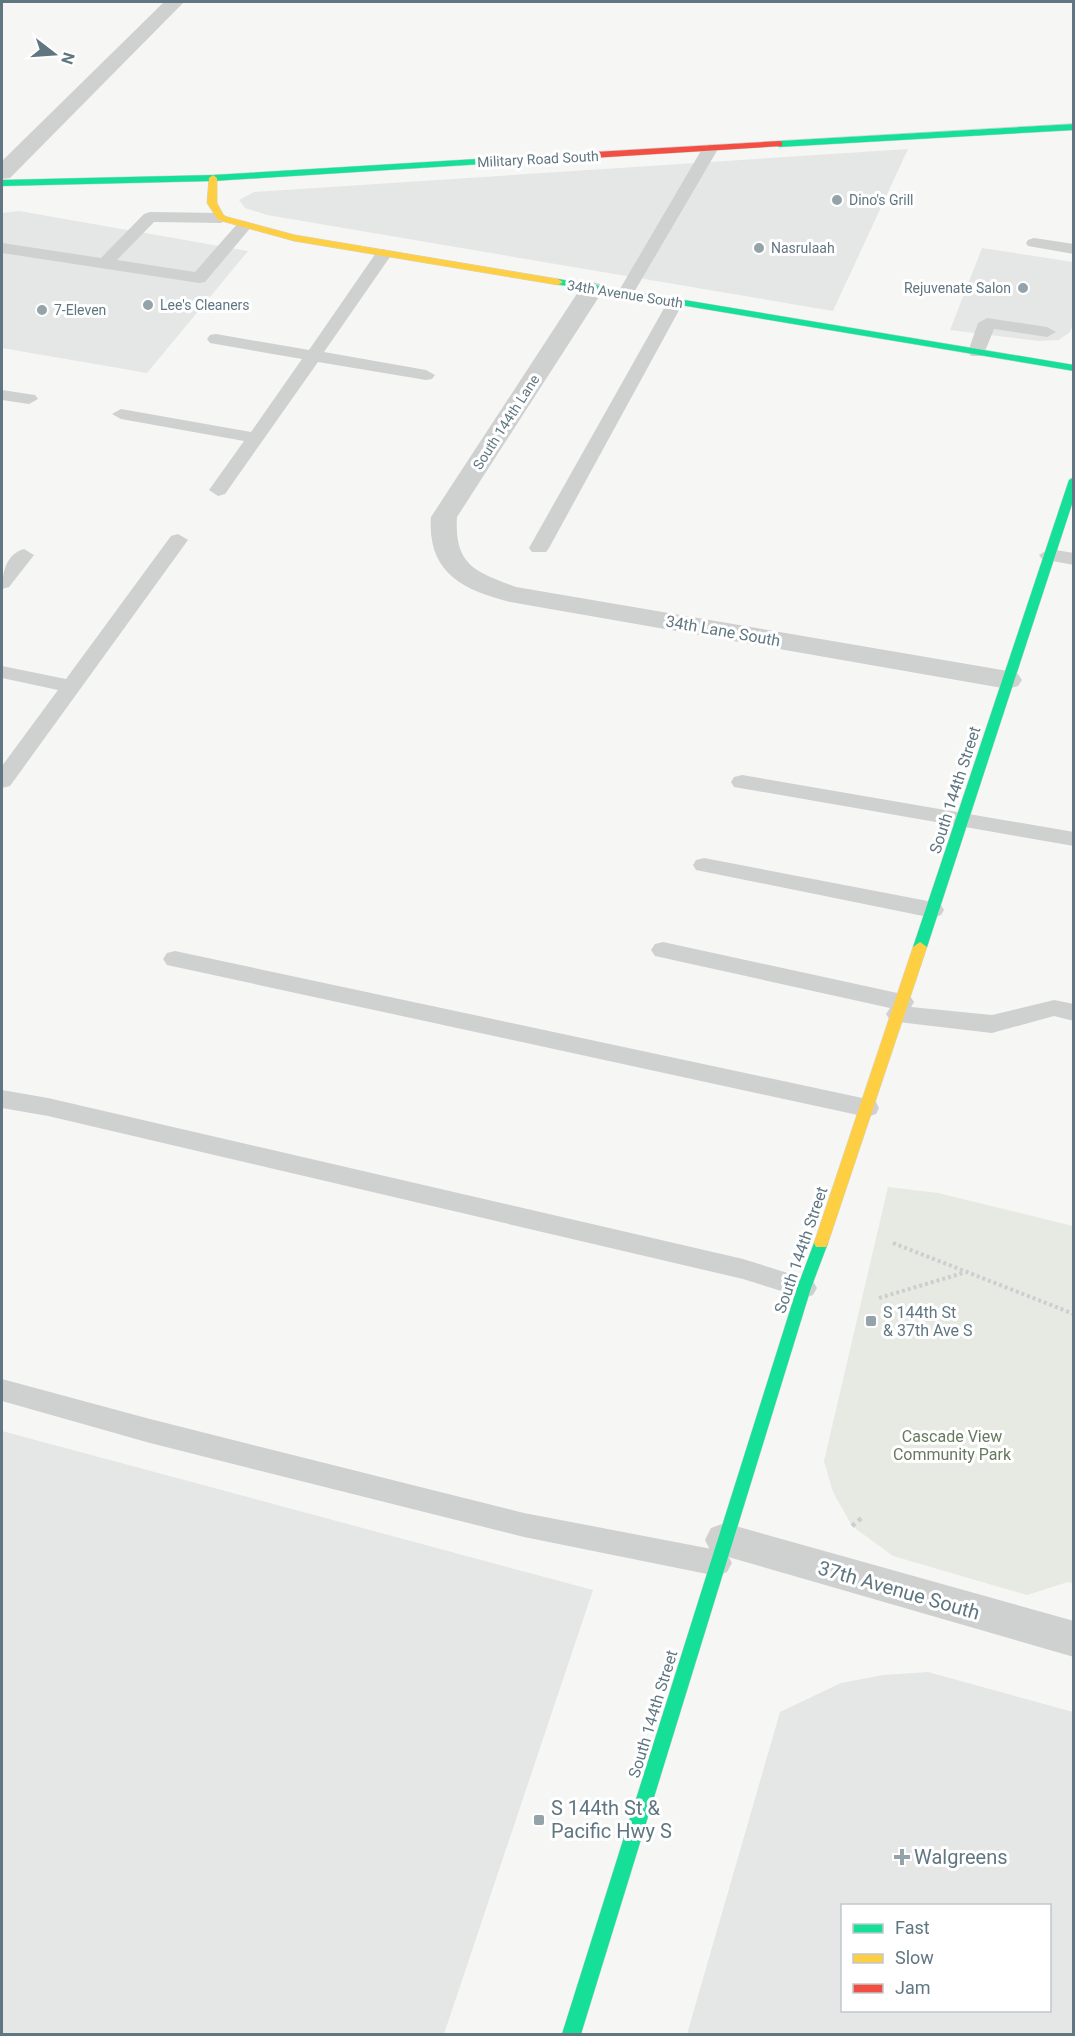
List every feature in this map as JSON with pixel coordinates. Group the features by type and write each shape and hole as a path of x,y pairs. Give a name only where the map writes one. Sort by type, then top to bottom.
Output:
{"street":[{"path":"2,173 174,2"},
{"name":"Military Road South","path":"2,183 213,178 1074,127"},
{"path":"213,178 212,203 221,218"},
{"name":"34th Avenue South","path":"221,218 244,226 384,254 1074,368"},
{"name":"South 144th Lane","path":"448,560 440,538 444,517 592,289"},
{"name":"South 144th Street","path":"571,2034 804,1288 830,1221 1074,480"},
{"name":"34th Lane South","path":"448,560 472,580 510,594 1008,680"},
{"name":"37th Avenue South","path":"721,1552 1074,1640"}],"lane":[{"path":"625,294 710,149"},
{"path":"104,264 150,217 221,218"},
{"path":"2,248 199,279 244,226"},
{"path":"1034,243 1074,249"},
{"path":"218,490 384,254"},
{"path":"539,548 675,303"},
{"path":"977,352 987,323 1047,332"},
{"path":"216,339 426,375"},
{"path":"2,395 29,399"},
{"path":"121,414 256,438"},
{"path":"2,781 178,540"},
{"path":"2,583 24,555"},
{"path":"1049,555 1074,559"},
{"path":"2,672 71,686"},
{"path":"742,782 963,822 1074,839"},
{"path":"704,865 933,910"},
{"path":"663,950 900,1008 992,1024 1053,1008 1074,1013"},
{"path":"176,959 867,1108"},
{"path":"2,1099 48,1107 686,1256 804,1288"},
{"path":"2,1390 150,1431 524,1526 721,1552"}],"path":[{"path":"892,1244 1074,1314"},
{"path":"879,1298 964,1273"},
{"path":"852,1526 864,1515"}],"shaded area":[{"path":"908,149 833,311 267,215 245,208 239,200 254,192"},
{"path":"19,211 248,251 147,373 2,348 2,213"},
{"path":"982,248 1073,262 1073,324 1070,332 1059,340 1039,341 950,330"},
{"path":"2,1431 593,1590 444,2034 2,2034"},
{"name":"Walgreens","path":"928,1672 1073,1712 1073,2034 687,2034 780,1712 841,1683 883,1675"}],"green space":[{"name":"Cascade View Community Park","path":"888,1187 938,1193 1073,1226 1073,1583 1068,1582 1027,1595 893,1556 852,1526 833,1492 824,1461"}],"traffic: fast":[{"path":"779,144 1074,127"},
{"path":"2,183 213,178 544,158"},
{"path":"558,282 1074,368"},
{"path":"920,947 1074,480"},
{"path":"571,2034 804,1288 821,1243"}],"traffic: slow":[{"path":"213,178 212,203 221,218 294,238 558,282"},
{"path":"821,1243 920,947"}],"traffic: jam":[{"path":"544,158 779,144"}],"place":[{"name":"Dino's Grill","path":"837,200"},
{"name":"Nasrulaah","path":"759,248"},
{"name":"Rejuvenate Salon","path":"1023,288"},
{"name":"Lee's Cleaners","path":"148,305"},
{"name":"7-Eleven","path":"42,310"},
{"name":"S 144th St & 37th Ave S","path":"871,1321"},
{"name":"S 144th St & Pacific Hwy S","path":"539,1820"},
{"name":"Walgreens","path":"902,1857"}]}
